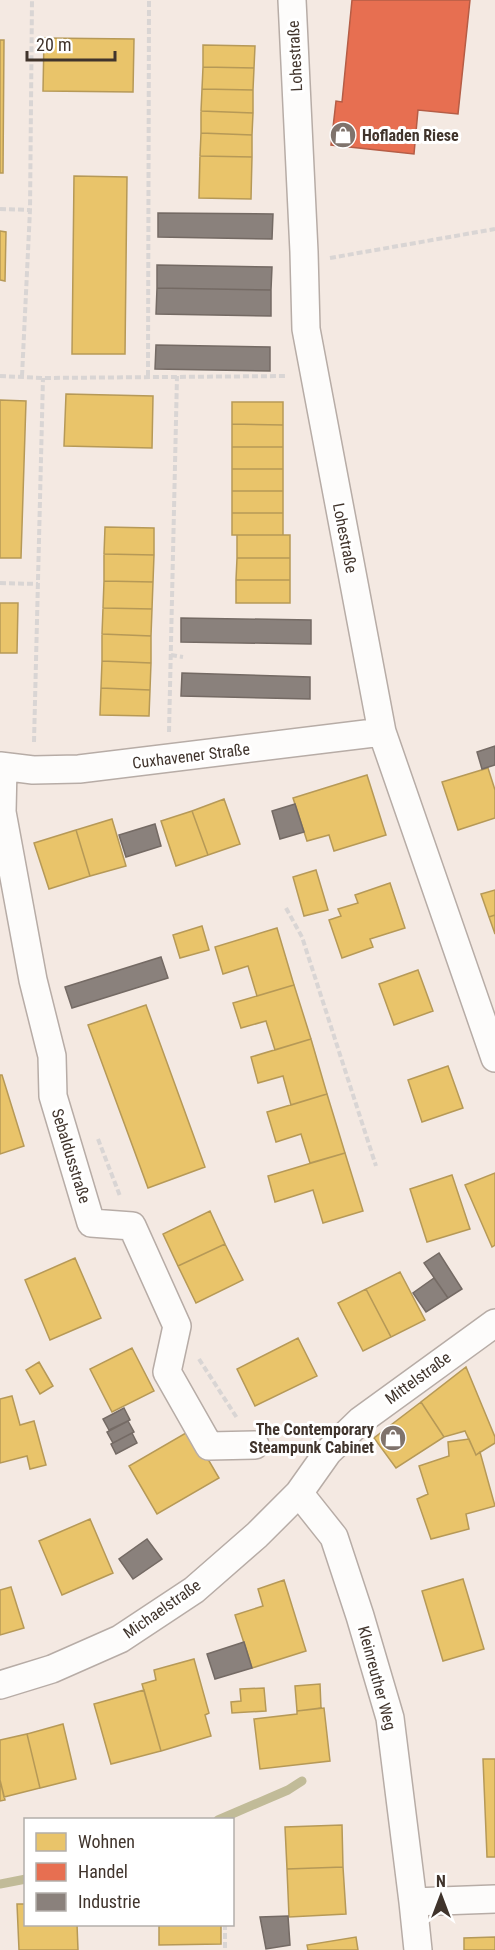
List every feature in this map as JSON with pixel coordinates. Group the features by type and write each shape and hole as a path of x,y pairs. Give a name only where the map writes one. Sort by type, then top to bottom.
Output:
{"street":[{"name":"Lohestraße","path":"292,0 306,329 382,732 495,1058"},
{"name":"Cuxhavener Straße","path":"1,766 33,770 80,769 382,732"},
{"name":"Sebaldusstraße","path":"1,766 2,812 33,980 52,1056 53,1096 91,1223 132,1226 177,1326"},
{"name":"Mittelstraße","path":"299,1492 328,1452 360,1420 495,1323"},
{"path":"177,1326 167,1372 209,1446 255,1445"},
{"name":"Michaelstraße","path":"0,1685 52,1669 120,1639 194,1590 257,1535 299,1492"},
{"name":"Kleinreuther Weg","path":"299,1492 334,1537 390,1718 418,1950"},
{"path":"413,1902 495,1899"}],"path":[{"path":"22,376 30,210 32,0"},
{"path":"148,376 149,0"},
{"path":"0,210 30,210"},
{"path":"304,252 328,259 495,229"},
{"path":"0,376 43,378 314,376"},
{"path":"169,758 177,376"},
{"path":"33,770 43,378"},
{"path":"0,583 38,584"},
{"path":"171,655 183,657"},
{"path":"286,908 302,937 376,1166"},
{"path":"177,1326 255,1445"},
{"path":"225,1926 225,1950"}],"building: Wohnen":[{"path":"44,38 134,39 133,92 43,91"},
{"path":"0,40 4,40 3,173 0,173"},
{"path":"203,45 255,46 254,68 203,67"},
{"path":"203,67 254,68 253,90 202,89"},
{"path":"202,89 253,90 253,113 201,111"},
{"path":"201,111 253,113 252,135 201,133"},
{"path":"201,133 252,135 252,157 200,156"},
{"path":"200,156 252,157 251,199 199,198"},
{"path":"74,176 127,177 125,354 72,354"},
{"path":"0,231 6,232 5,281 0,280"},
{"path":"66,394 153,396 152,448 64,446"},
{"path":"0,400 26,401 21,558 0,558"},
{"path":"232,402 283,402 283,425 232,424"},
{"path":"232,424 283,425 283,447 232,447"},
{"path":"232,447 283,447 283,469 232,469"},
{"path":"232,469 283,469 283,491 232,491"},
{"path":"232,491 283,491 283,513 232,513"},
{"path":"232,513 283,513 283,535 232,535"},
{"path":"105,527 154,528 154,555 104,554"},
{"path":"237,535 290,535 290,558 237,558"},
{"path":"104,554 154,555 153,582 104,581"},
{"path":"237,558 290,558 290,580 236,580"},
{"path":"236,580 290,580 290,603 236,603"},
{"path":"104,581 153,582 152,609 103,608"},
{"path":"0,603 18,603 17,653 0,653"},
{"path":"103,608 152,609 151,636 102,634"},
{"path":"102,634 151,636 151,663 102,661"},
{"path":"102,661 151,663 150,690 101,688"},
{"path":"101,688 150,690 149,716 100,715"},
{"path":"488,768 495,790 495,818 458,830 442,782"},
{"path":"367,775 386,835 334,851 329,835 307,841 293,798"},
{"path":"224,799 240,844 208,855 192,811"},
{"path":"192,811 208,855 176,866 161,821"},
{"path":"112,819 126,866 90,876 76,830"},
{"path":"76,830 90,876 49,889 34,843"},
{"path":"316,870 328,910 304,916 293,877"},
{"path":"390,883 405,928 370,939 373,947 342,958 329,920 341,916 338,909 358,903 355,895"},
{"path":"495,890 495,915 489,917 481,894"},
{"path":"495,915 495,934 489,917"},
{"path":"202,926 209,950 180,958 173,935"},
{"path":"277,928 294,985 257,996 248,966 223,974 215,947"},
{"path":"418,970 433,1011 394,1025 379,984"},
{"path":"294,985 311,1039 275,1050 266,1021 241,1028 233,1003"},
{"path":"146,1005 205,1167 148,1188 88,1025"},
{"path":"311,1039 327,1094 291,1105 283,1076 258,1083 251,1057"},
{"path":"448,1066 463,1108 422,1122 408,1080"},
{"path":"0,1075 2,1075 24,1146 0,1154"},
{"path":"327,1094 345,1153 310,1163 301,1134 276,1142 267,1112"},
{"path":"345,1153 363,1211 323,1223 313,1190 275,1202 268,1176"},
{"path":"495,1173 495,1245 492,1247 465,1185"},
{"path":"452,1175 470,1229 427,1242 410,1189"},
{"path":"210,1211 225,1244 178,1266 163,1234"},
{"path":"225,1244 243,1280 196,1303 178,1266"},
{"path":"75,1258 101,1318 50,1340 25,1280"},
{"path":"400,1272 425,1320 391,1337 366,1289"},
{"path":"366,1289 391,1337 363,1351 338,1303"},
{"path":"298,1338 317,1376 255,1406 237,1369"},
{"path":"132,1348 154,1391 112,1412 90,1369"},
{"path":"39,1362 53,1386 40,1394 26,1370"},
{"path":"466,1367 495,1437 495,1443 476,1455 465,1431 444,1437 421,1402"},
{"path":"12,1396 20,1425 34,1421 46,1465 30,1469 27,1456 0,1463 0,1399"},
{"path":"421,1402 444,1437 396,1468 374,1438"},
{"path":"191,1430 219,1478 157,1514 129,1466"},
{"path":"469,1439 476,1455 480,1452 495,1506 466,1514 469,1529 431,1539 417,1499 428,1494 419,1466 449,1456 448,1442"},
{"path":"90,1519 113,1573 62,1595 39,1541"},
{"path":"463,1579 484,1649 443,1661 422,1591"},
{"path":"284,1580 306,1651 252,1668 235,1615 263,1606 258,1589"},
{"path":"11,1587 24,1628 0,1635 0,1590"},
{"path":"194,1659 209,1713 205,1715 211,1736 161,1751 142,1684 156,1680 154,1670"},
{"path":"320,1684 321,1708 297,1711 295,1686"},
{"path":"264,1688 266,1711 232,1713 231,1702 241,1701 240,1689"},
{"path":"144,1690 161,1751 111,1764 94,1704"},
{"path":"324,1708 330,1761 260,1769 254,1719"},
{"path":"63,1724 76,1779 40,1788 27,1734"},
{"path":"27,1734 40,1788 4,1797 0,1780 0,1740"},
{"path":"483,1759 495,1759 495,1857 487,1857"},
{"path":"0,1780 5,1800 0,1801"},
{"path":"342,1825 343,1867 287,1869 285,1827"},
{"path":"343,1867 346,1914 289,1917 287,1869"},
{"path":"17,1904 24,1904 24,1926 77,1926 78,1950 19,1950"},
{"path":"159,1926 221,1926 221,1944 159,1945"},
{"path":"356,1937 358,1950 308,1950 307,1945"},
{"path":"495,1937 495,1950 464,1950 464,1938"}],"building: Handel":[{"path":"352,0 470,0 458,114 418,110 414,154 331,145 336,101 342,102"}],"building: Industrie":[{"path":"158,213 273,214 272,239 158,237"},
{"path":"157,265 272,267 271,290 157,288"},
{"path":"157,288 271,290 271,316 156,314"},
{"path":"156,345 270,347 270,371 155,369"},
{"path":"181,618 311,620 311,644 181,642"},
{"path":"182,673 310,677 310,699 181,696"},
{"path":"495,746 495,765 482,769 477,752"},
{"path":"295,804 304,832 280,839 272,811"},
{"path":"155,824 161,846 126,857 119,835"},
{"path":"161,957 168,978 72,1008 65,987"},
{"path":"439,1253 462,1289 448,1298 424,1263"},
{"path":"434,1278 448,1298 426,1312 413,1293"},
{"path":"124,1408 130,1420 109,1430 103,1419"},
{"path":"128,1421 134,1432 113,1443 107,1432"},
{"path":"132,1433 137,1443 116,1454 111,1444"},
{"path":"147,1539 162,1559 133,1579 119,1559"},
{"path":"244,1642 252,1668 215,1679 207,1654"},
{"path":"288,1916 290,1945 266,1949 260,1917"}],"waterway":[{"path":"223,1818 288,1790 302,1781"},
{"path":"0,1884 24,1879"}],"place":[{"name":"Hofladen Riese","path":"343,135"},
{"name":"The Contemporary Steampunk Cabinet","path":"393,1438"}]}
